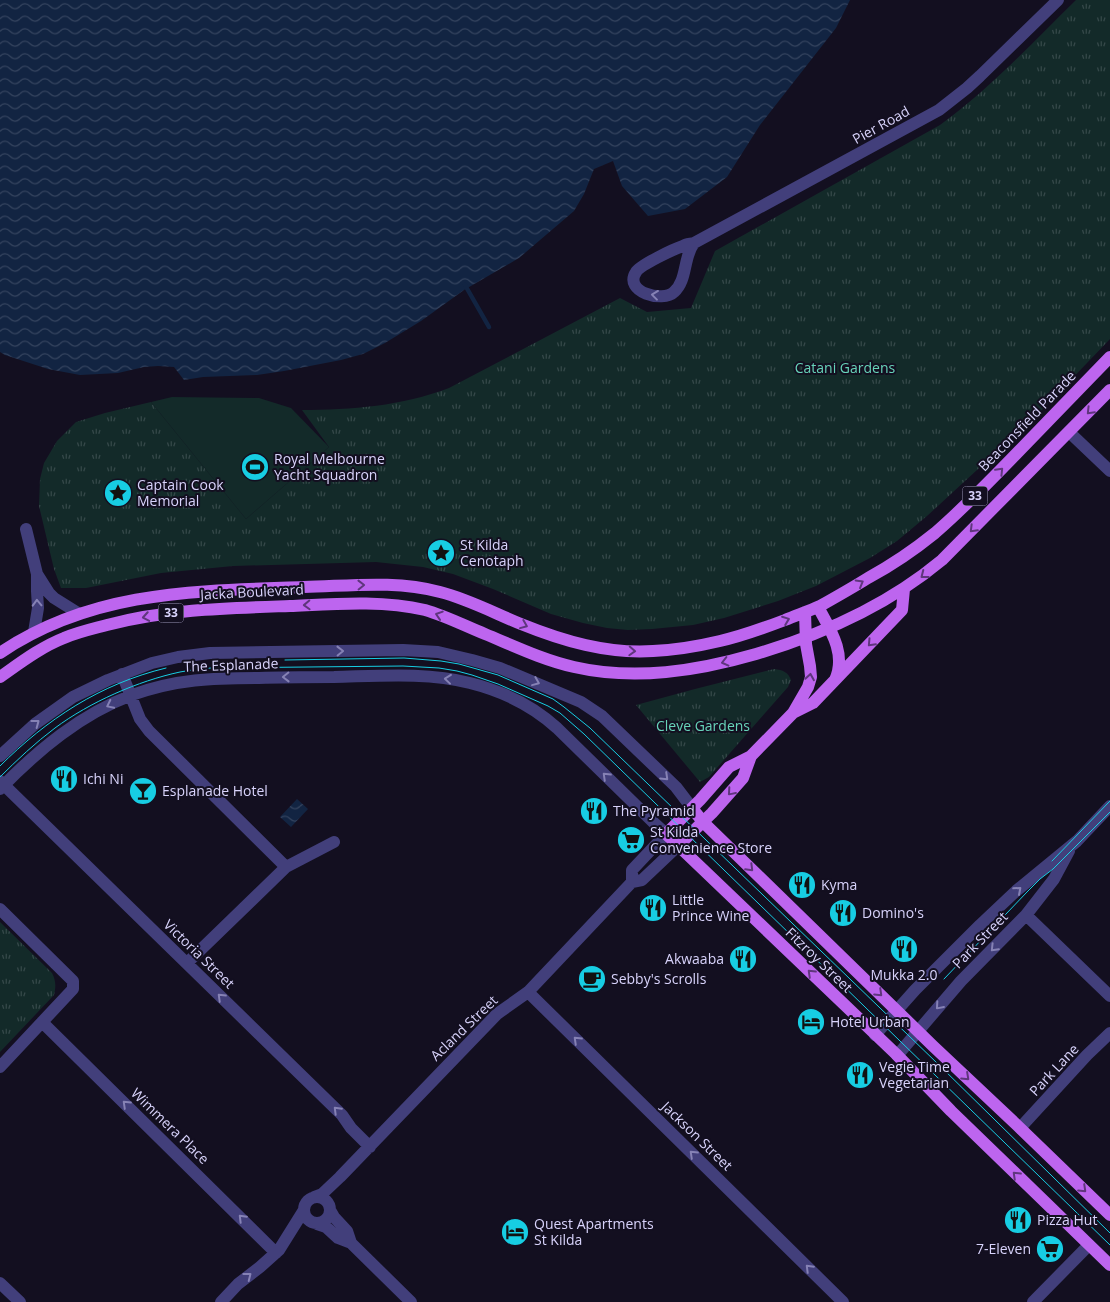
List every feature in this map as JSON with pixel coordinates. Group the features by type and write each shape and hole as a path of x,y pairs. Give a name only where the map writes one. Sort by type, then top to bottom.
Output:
{"main road":[{"name":"Beaconsfield Parade","path":"479,606 530,628 563,639 601,648 653,652 720,641 767,627 818,607 886,568 935,533 979,492 1110,357"},
{"name":"33","path":"806,638 853,617 904,589 942,560 1110,390"},
{"name":"Jacka Boulevard","path":"0,653 34,632 78,614 114,603 172,594 390,584 425,588 451,595 479,606"},
{"path":"793,713 813,704 902,610 904,589"},
{"name":"Jacka Boulevard","path":"0,677 39,650 63,638 87,630 122,621 207,609 356,603 409,607 439,614 543,658 574,667 640,674 671,672 714,665 806,638"},
{"path":"818,607 835,639 839,669 834,682"},
{"path":"666,834 729,768 751,756 793,713 808,687 811,677 805,612"},
{"path":"679,845 743,778 751,756"},
{"name":"Fitzroy Street","path":"692,808 703,822 782,900 1110,1215"},
{"name":"Fitzroy Street","path":"666,834 896,1054 951,1111 1110,1265"}],"street":[{"name":"Pier Road","path":"694,243 688,254 683,278 673,294 654,296 638,290 634,283 634,276 640,268 682,246 694,243 938,110 967,88 1058,0"},
{"path":"1069,432 1110,472"},
{"path":"26,529 37,574 38,608 34,632"},
{"path":"37,574 54,598 78,614"},
{"name":"The Esplanade","path":"0,756 24,732 59,706 86,690 152,663 178,657 210,653 403,650 453,655 490,665"},
{"name":"Fitzroy Street","path":"490,665 571,697 602,716 676,787 692,808"},
{"path":"122,674 140,719 149,731 286,867"},
{"name":"The Esplanade","path":"1,785 60,734 131,696 164,685 213,678 403,676 439,678 470,683 495,691"},
{"name":"Fitzroy Street","path":"495,691 532,708 549,721 666,834"},
{"name":"Victoria Street","path":"1,785 342,1115 351,1128 370,1147"},
{"name":"Park Street","path":"875,1034 945,958 1009,897 1076,841 1110,806"},
{"name":"Acland Street","path":"632,882 632,870 666,834"},
{"name":"Park Street","path":"896,1054 962,981 1026,915 1054,879 1076,841"},
{"path":"187,963 286,867 334,842"},
{"name":"Acland Street","path":"314,1197 322,1194 370,1147 497,1014 528,992 632,882 642,880 679,845"},
{"path":"0,909 73,981 73,989 0,1067"},
{"path":"1026,915 1110,996"},
{"name":"Jackson Street","path":"528,992 843,1302"},
{"name":"Wimmera Place","path":"42,1022 276,1253"},
{"name":"Park Lane","path":"1020,1128 1087,1055 1110,1033"},
{"name":"Acland Street","path":"330,1208 330,1202 340,1177"},
{"path":"221,1302 238,1284 282,1247 304,1210 306,1203 314,1197 325,1200 334,1217 347,1231 351,1243"},
{"path":"317,1224 328,1218 330,1208"},
{"path":"304,1210 308,1220 326,1227 338,1238 351,1243 411,1302"},
{"path":"1033,1302 1089,1245"},
{"path":"0,1283 20,1302"}],"green space":[{"name":"Catani Gardens","path":"1076,0 1110,0 1110,339 1040,412 927,516 897,541 870,558 816,586 778,601 724,618 693,625 628,630 607,628 551,614 453,574 423,567 376,562 233,566 161,573 86,588 61,588 54,569 39,506 40,479 44,463 57,441 76,422 151,402 246,519 329,447 302,410 377,406 413,399 449,388 620,298 647,312 691,308 715,251 940,125 993,81"},
{"name":"Royal Melbourne Yacht Squadron","path":"172,397 259,398 291,408 329,447 246,519 151,402"},
{"name":"Cleve Gardens","path":"774,669 787,673 791,680 788,687 709,777 700,782 636,705 695,689"},
{"path":"0,922 52,973 55,986 54,995 0,1052"}],"water":[{"path":"0,0 850,0 836,28 760,125 727,177 685,209 648,216 622,186 613,161 594,169 584,194 574,211 519,258 464,290 421,321 385,343 363,354 284,371 257,375 203,377 184,380 174,367 144,367 118,373 80,375 48,369 0,352"},
{"path":"297,799 308,809 291,827 280,817"}],"waterway":[{"path":"465,285 489,327"}],"tram line":[{"path":"285,660 404,658 441,661 498,675 553,699 590,728 1110,1233"},
{"path":"0,777 26,752 69,718 99,701 131,687 180,672 211,668 403,666 457,671 498,684 548,706 560,713 584,734 1110,1245"},
{"path":"0,766 36,733 76,705 119,683 166,668"},
{"path":"1052,861 1110,801"},
{"path":"944,979 1027,892 1110,812"}],"place":[{"name":"Royal Melbourne Yacht Squadron","path":"255,467"},
{"name":"Captain Cook Memorial","path":"118,493"},
{"name":"St Kilda Cenotaph","path":"441,553"},
{"name":"Ichi Ni","path":"64,779"},
{"name":"Esplanade Hotel","path":"143,791"},
{"name":"The Pyramid","path":"594,811"},
{"name":"St Kilda Convenience Store","path":"631,840"},
{"name":"Kyma","path":"802,885"},
{"name":"Little Prince Wine","path":"653,908"},
{"name":"Domino's","path":"843,913"},
{"name":"Mukka 2.0","path":"904,949"},
{"name":"Akwaaba","path":"743,959"},
{"name":"Sebby's Scrolls","path":"592,979"},
{"name":"Hotel Urban","path":"811,1022"},
{"name":"Vegie Time Vegetarian","path":"860,1075"},
{"name":"Pizza Hut","path":"1018,1220"},
{"name":"Quest Apartments St Kilda","path":"515,1232"},
{"name":"7-Eleven","path":"1050,1249"}]}
